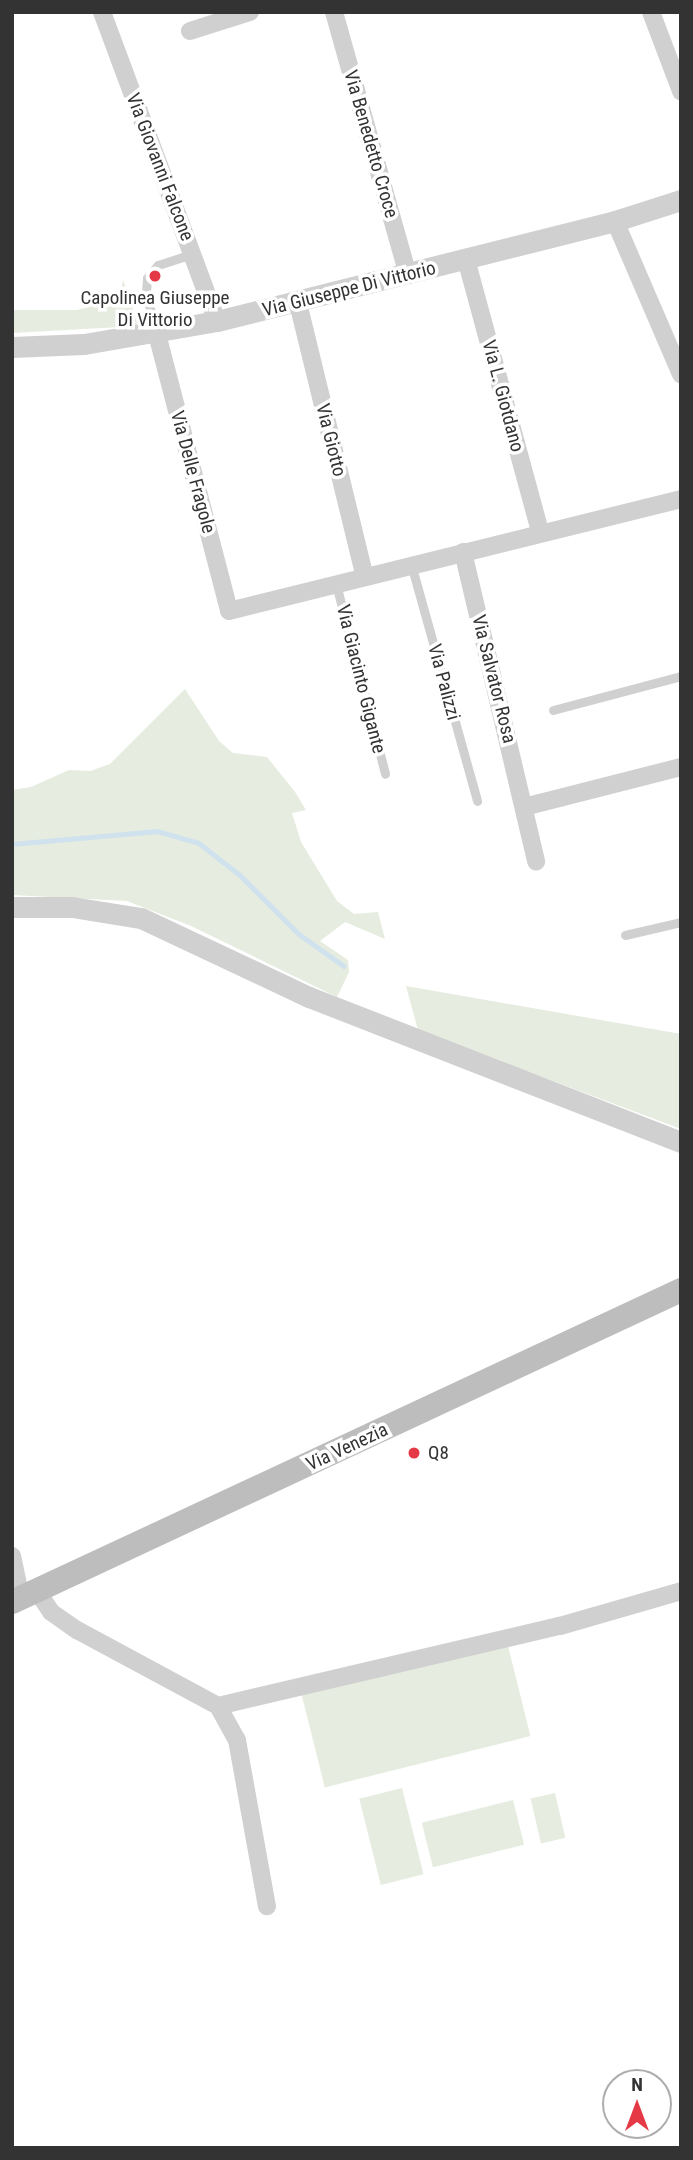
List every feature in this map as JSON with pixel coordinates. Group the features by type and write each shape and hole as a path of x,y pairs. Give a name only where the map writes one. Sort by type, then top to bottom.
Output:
{"main road":[{"name":"Via Venezia","path":"23,1597 681,1290"}],"street":[{"name":"Via Giovanni Falcone","path":"102,12 217,321"},
{"path":"190,31 250,12"},
{"name":"Via Benedetto Croce","path":"334,12 408,275"},
{"path":"651,12 681,91"},
{"name":"Via Giuseppe Di Vittorio","path":"12,347 84,344 157,334 217,321 408,275 615,221 681,200"},
{"path":"615,221 681,374"},
{"name":"Via L. Giotdano","path":"466,259 540,532"},
{"name":"Via Giotto","path":"298,303 365,576"},
{"name":"Via Delle Fragole","path":"157,334 229,611 336,584"},
{"path":"336,584 681,499"},
{"name":"Via Salvator Rosa","path":"463,552 536,861"},
{"path":"524,807 681,767"},
{"path":"12,907 72,907 141,918 309,998 681,1142"},
{"path":"12,1556 23,1597 77,1630 218,1706 237,1740 267,1906"},
{"path":"218,1706 560,1626 681,1591"}],"lane":[{"path":"157,334 146,293 147,278 158,265 192,254"},
{"name":"Via Palizzi","path":"411,564 477,801"},
{"name":"Via Giacinto Gigante","path":"336,584 386,774"},
{"path":"553,710 681,676"},
{"path":"625,935 681,922"}],"shaded area":[{"path":"123,280 139,326 12,333 12,310 77,310 107,302 120,294"},
{"path":"185,689 219,741 233,753 267,757 295,792 306,810 292,813 301,842 337,901 354,914 378,912 385,939 345,922 320,941 348,960 349,972 337,997 191,926 127,901 12,895 12,790 31,787 69,770 90,771 110,764"},
{"path":"406,986 681,1034 681,1129 418,1030"},
{"path":"507,1642 530,1736 325,1787 301,1693"},
{"path":"402,1788 424,1874 381,1885 359,1799"},
{"path":"555,1793 565,1838 541,1843 531,1799"},
{"path":"513,1800 524,1845 433,1867 422,1823"}],"waterway":[{"path":"12,844 157,831 199,843 240,875 299,934 344,966"}],"place":[{"name":"Capolinea Giuseppe Di Vittorio","path":"155,276"},
{"name":"Q8","path":"414,1453"}]}
